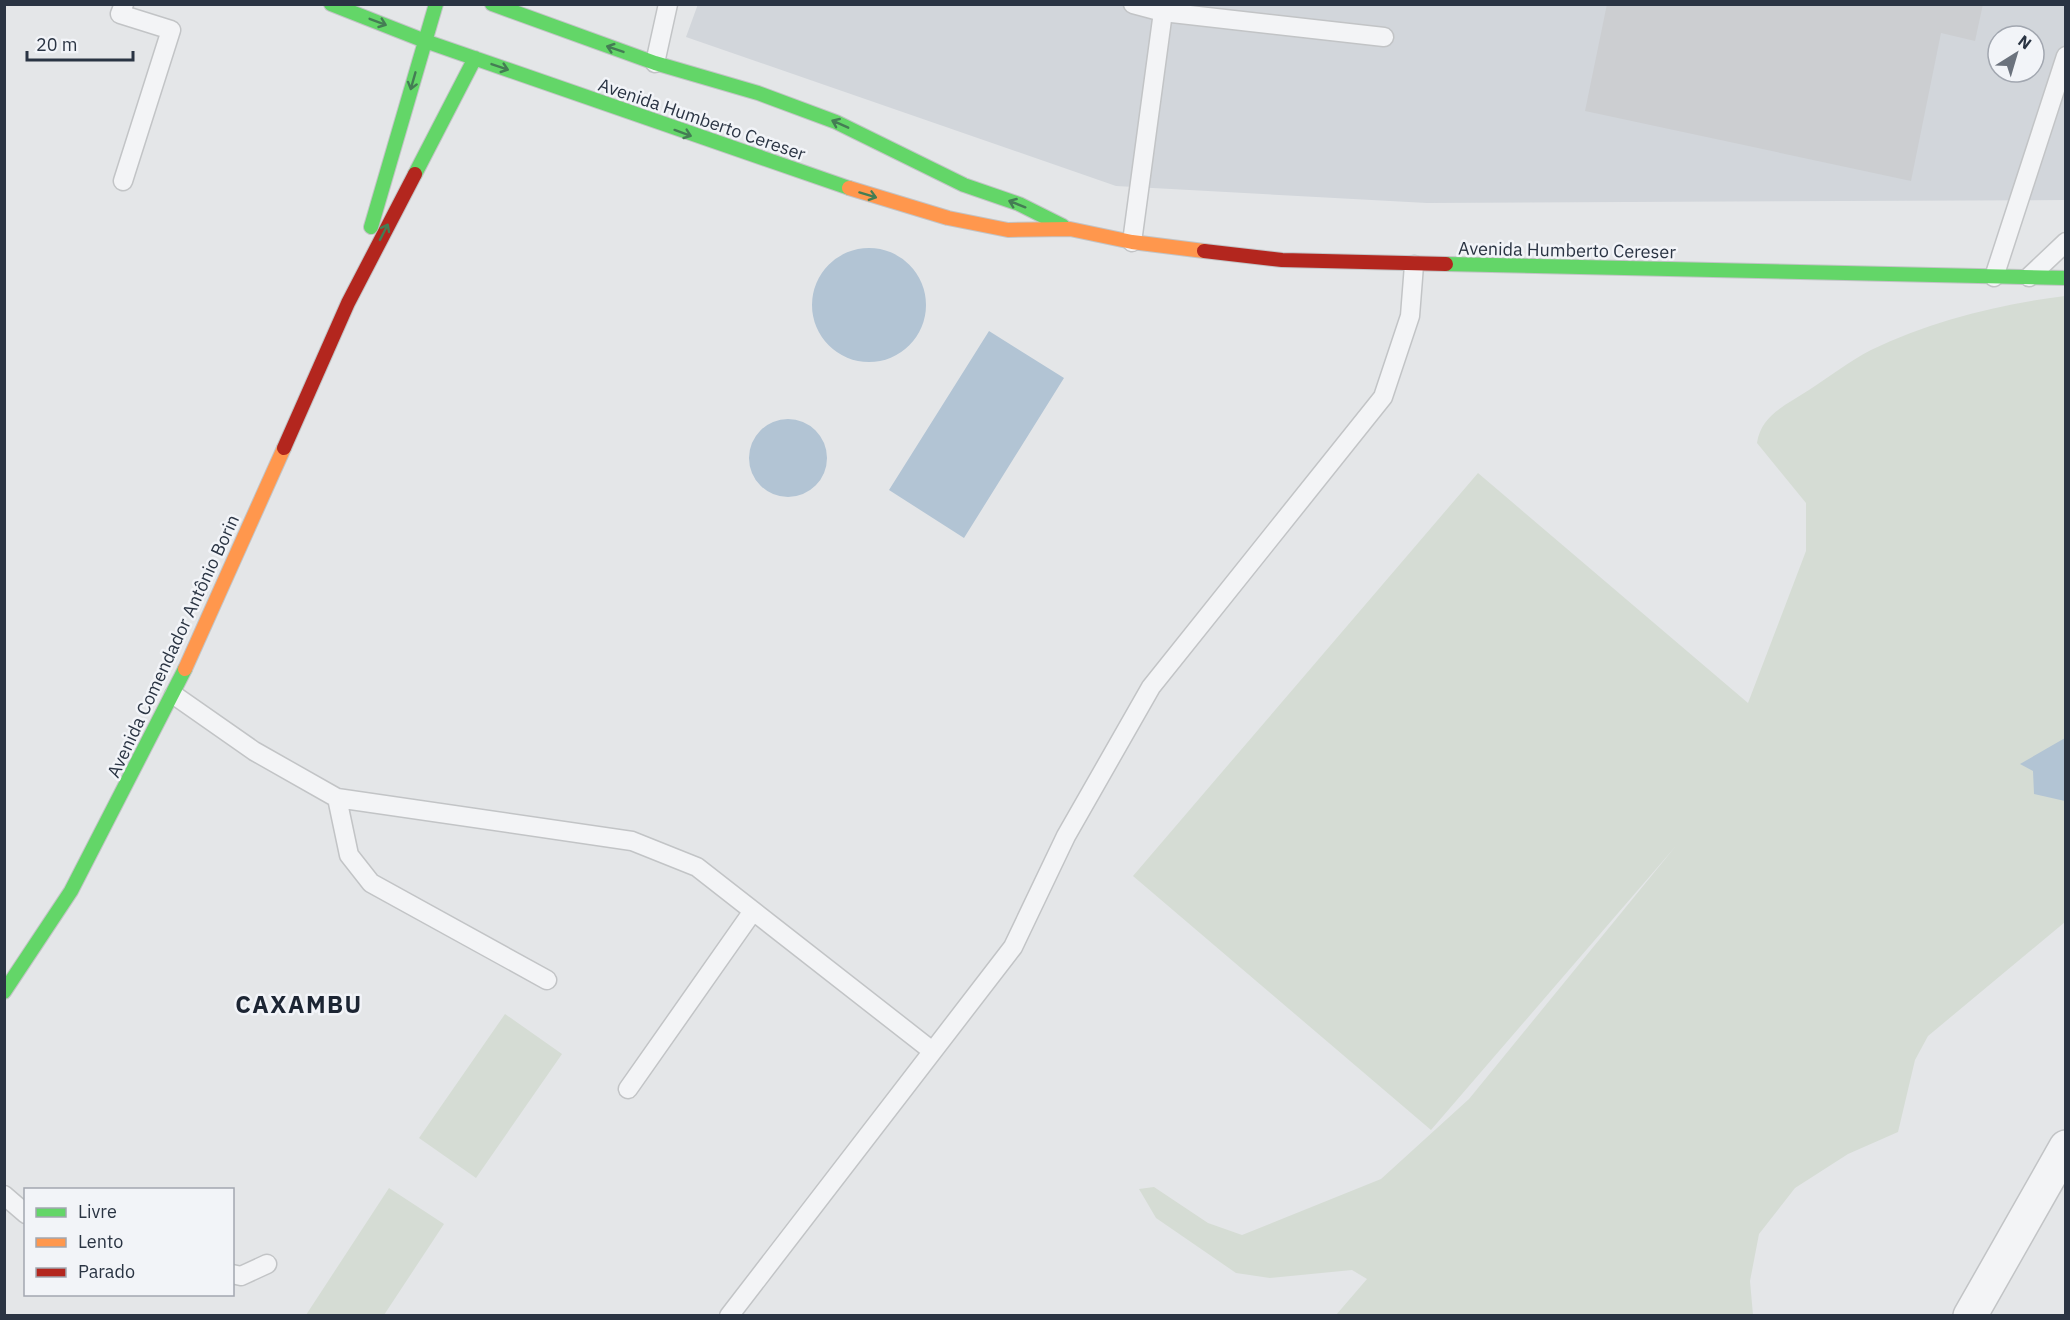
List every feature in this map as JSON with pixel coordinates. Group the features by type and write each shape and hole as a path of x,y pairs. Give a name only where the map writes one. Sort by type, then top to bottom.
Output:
{"main road":[{"name":"Avenida Humberto Cereser","path":"331,4 721,147 877,198 948,218 1008,230 1070,229 1132,242 1282,260 2066,278"},
{"name":"Avenida Comendador Antônio Borin","path":"348,303 436,4"},
{"name":"Avenida Humberto Cereser","path":"492,4 655,63 758,93 836,122 964,185 1019,204 1070,229"},
{"name":"Avenida Comendador Antônio Borin","path":"4,992 70,891 174,695 348,303 475,58"}],"street":[{"path":"1970,1316 2066,1147"}],"lane":[{"path":"123,181 171,30 120,14 124,4"},
{"path":"655,63 668,4"},
{"path":"1133,4 1164,12 1384,37"},
{"path":"1132,242 1164,12"},
{"path":"1994,277 2066,56"},
{"path":"2028,278 2066,242"},
{"path":"729,1316 931,1050 1013,947 1066,836 1151,687 1383,397 1410,316 1414,264"},
{"path":"174,695 254,751 337,798 632,841 697,867 931,1050"},
{"path":"337,798 349,855 371,883 547,980"},
{"path":"628,1089 753,911"},
{"path":"4,1196 24,1212"},
{"path":"234,1274 241,1276 267,1264"}],"shaded area":[{"path":"698,4 2065,5 2065,200 1427,203 1116,186 686,37"},
{"path":"2065,296 2065,922 1928,1036 1915,1060 1898,1132 1848,1154 1795,1188 1759,1234 1750,1281 1753,1315 1336,1315 1367,1279 1352,1270 1270,1278 1236,1273 1156,1218 1139,1189 1154,1187 1208,1223 1242,1235 1381,1179 1469,1099 1675,847 1431,1130 1133,876 1478,473 1748,703 1806,551 1806,503 1757,443 1759,433 1769,418 1783,406 1847,364 1871,350 1917,330 1991,309"},
{"path":"505,1014 562,1054 476,1178 419,1138"},
{"path":"389,1188 444,1224 384,1315 306,1315"}],"water":[{"path":"869,248 891,252 910,264 922,283 926,305 922,327 910,346 891,358 869,362 847,358 828,346 816,327 812,305 816,283 828,264 847,252"},
{"path":"989,331 1064,378 964,538 889,490"},
{"path":"788,419 803,422 816,430 824,443 827,458 824,473 816,486 803,494 788,497 773,494 760,486 752,473 749,458 752,443 760,430 773,422"},
{"path":"2065,738 2065,801 2034,794 2033,771 2020,764"}],"building":[{"path":"1607,4 1983,4 1975,41 1941,33 1911,181 1585,111"}],"traffic: fast":[{"path":"331,4 425,41 849,188"},
{"path":"371,227 436,4"},
{"path":"492,4 655,63 758,93 836,122 964,185 1019,204 1063,226"},
{"path":"415,174 475,58"},
{"path":"1446,264 2066,278"},
{"path":"4,992 71,891 185,669"}],"traffic: slow":[{"path":"849,188 948,218 1008,230 1070,229 1132,242 1204,251"},
{"path":"185,669 284,448"}],"traffic: jam":[{"path":"284,448 348,303 415,174"},
{"path":"1204,251 1282,260 1446,264"}],"district":[{"name":"CAXAMBU","path":"299,1004"}]}
